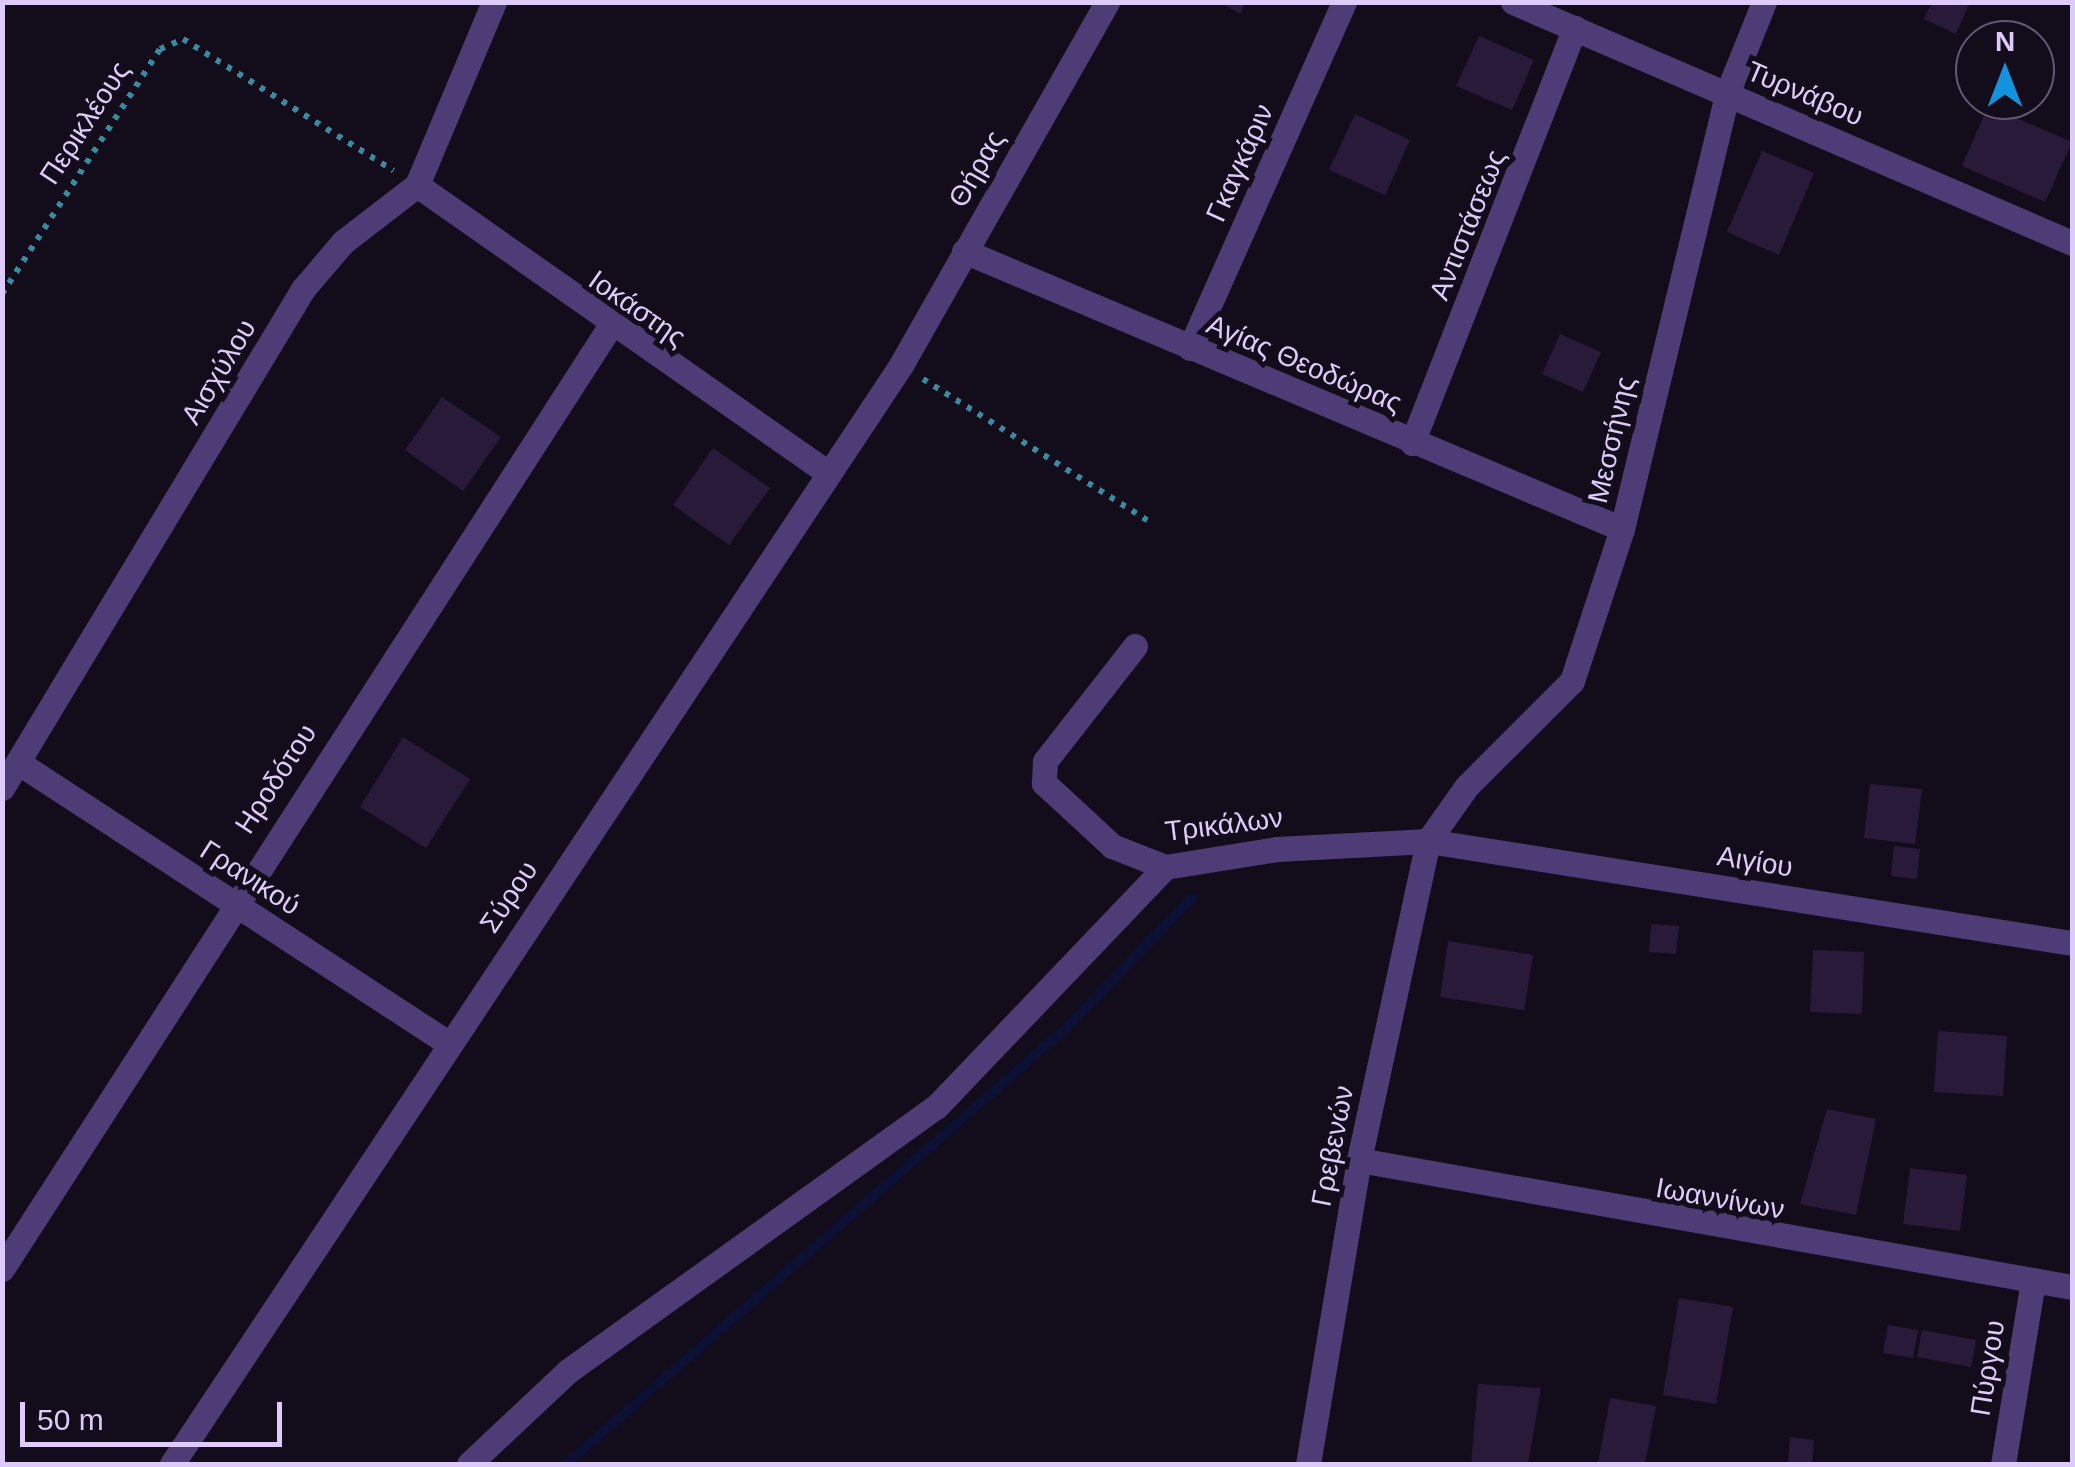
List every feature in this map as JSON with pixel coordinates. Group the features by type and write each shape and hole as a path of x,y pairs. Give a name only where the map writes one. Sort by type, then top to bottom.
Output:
{"street":[{"name":"Αισχύλου","path":"2,788 303,289 343,242 417,185 494,2"},
{"name":"Θήρας","path":"900,365 1107,2"},
{"name":"Γκαγκάριν","path":"1190,348 1344,2"},
{"name":"Τυρνάβου","path":"1513,2 2072,243"},
{"name":"Μεσσήνης","path":"1428,841 1467,786 1572,681 1622,529 1727,94 1764,2"},
{"name":"Αντιστάσεως","path":"1412,443 1575,28"},
{"name":"Ιοκάστης","path":"417,185 610,328 828,473"},
{"name":"Αγίας Θεοδώρας","path":"964,251 1622,529"},
{"name":"Ηροδότου","path":"2,1268 232,901 610,328"},
{"name":"Σύρου","path":"172,1464 900,365"},
{"name":"Τρικάλων","path":"1135,646 1045,761 1044,783 1112,846 1165,867 1296,847 1428,841"},
{"name":"Γρανικού","path":"19,762 448,1044"},
{"name":"Αιγίου","path":"1428,841 2072,943"},
{"name":"Γρεβενών","path":"1308,1464 1359,1160 1428,841"},
{"path":"469,1464 568,1371 936,1107 1165,867"},
{"name":"Ιωαννίνων","path":"1359,1160 2072,1287"},
{"name":"Πύργου","path":"2003,1464 2034,1280"}],"path":[{"name":"Περικλέους","path":"2,294 160,49 183,39 417,185"},
{"path":"900,365 1147,520"}],"building":[{"path":"1220,2 1246,2 1240,14"},
{"path":"1932,2 1970,2 1962,20 1955,20 1955,34 1924,19"},
{"path":"1479,36 1534,60 1512,110 1456,86"},
{"path":"1355,114 1410,140 1385,195 1329,170"},
{"path":"1982,120 2021,120 2072,142 2045,202 1962,166"},
{"path":"1762,151 1814,173 1779,255 1727,232"},
{"path":"1560,334 1601,352 1583,392 1542,374"},
{"path":"442,397 501,437 463,491 405,450"},
{"path":"713,448 770,488 729,545 673,505"},
{"path":"403,737 470,779 426,848 360,807"},
{"path":"1870,784 1922,789 1915,844 1864,838"},
{"path":"1894,846 1920,849 1917,879 1891,876"},
{"path":"1651,924 1679,926 1676,954 1649,952"},
{"path":"1448,941 1533,955 1524,1010 1440,997"},
{"path":"1813,950 1864,952 1862,1014 1810,1012"},
{"path":"1938,1031 2007,1036 2003,1096 1934,1092"},
{"path":"1827,1109 1876,1119 1856,1215 1800,1204"},
{"path":"1910,1168 1967,1175 1960,1231 1903,1224"},
{"path":"1679,1298 1733,1307 1716,1404 1663,1395"},
{"path":"1888,1325 1918,1330 1913,1358 1883,1353"},
{"path":"1922,1330 1976,1340 1971,1367 1917,1357"},
{"path":"1478,1384 1541,1388 1528,1464 1471,1464"},
{"path":"1610,1398 1656,1406 1645,1464 1598,1464"},
{"path":"1790,1437 1814,1440 1812,1464 1788,1464"}],"waterway":[{"path":"566,1464 1066,1028 1193,897"}]}
